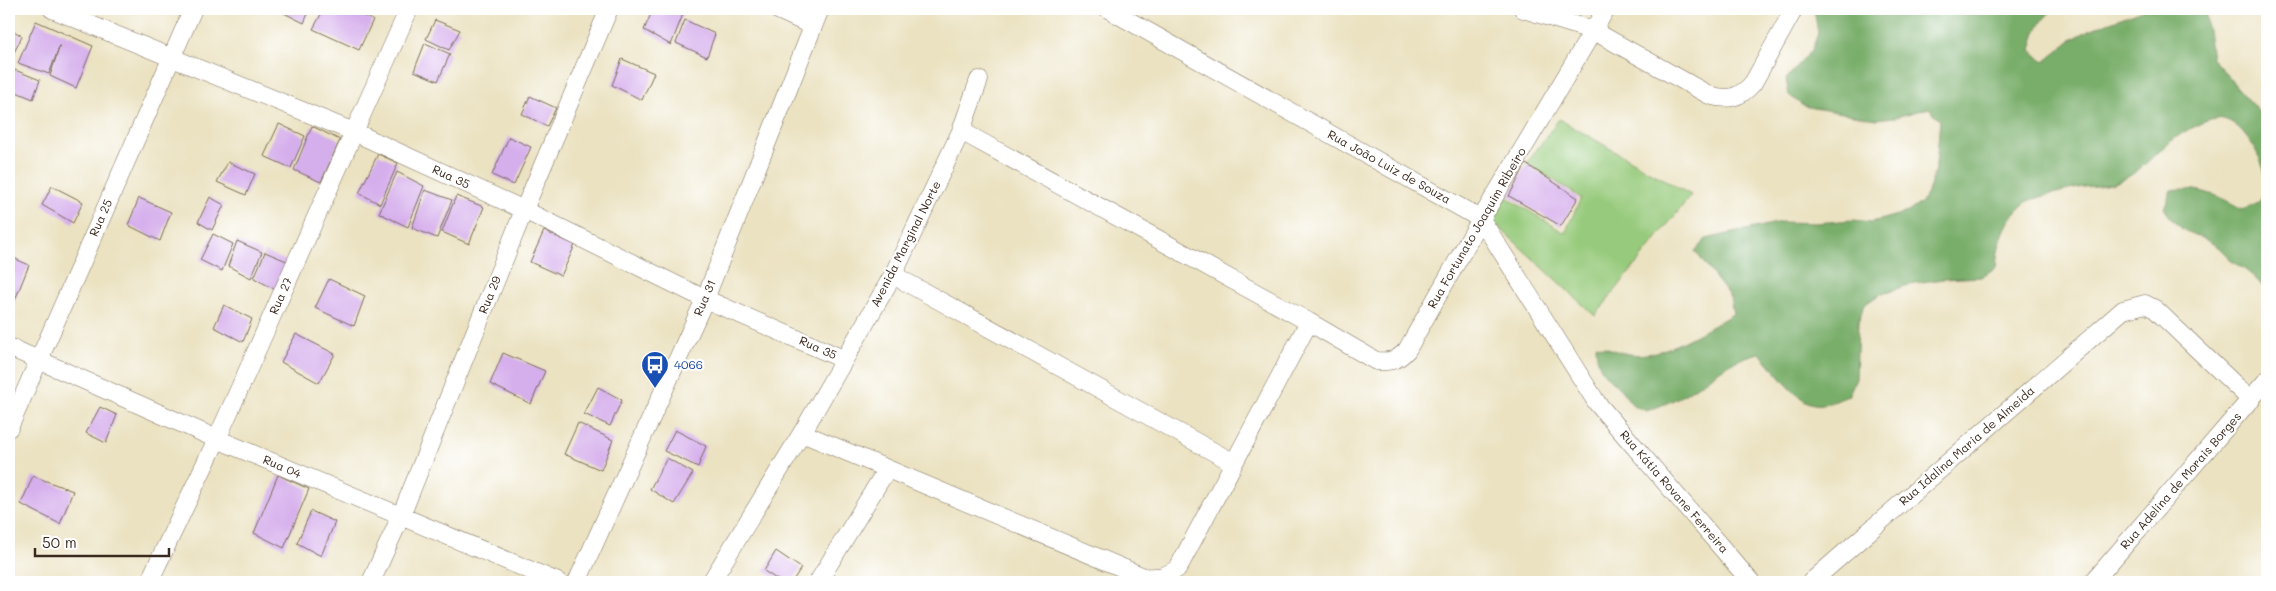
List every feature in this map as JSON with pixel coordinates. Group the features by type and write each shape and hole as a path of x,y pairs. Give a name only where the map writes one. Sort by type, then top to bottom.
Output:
{"street":[{"name":"Rua 35","path":"52,9 354,132 524,210 705,299 843,360"},
{"name":"Rua 25","path":"9,428 193,9"},
{"name":"Rua 27","path":"150,582 217,439 409,9"},
{"name":"Rua 29","path":"371,582 609,9"},
{"path":"776,9 813,26"},
{"name":"Rua 31","path":"577,582 705,299 820,9"},
{"name":"Rua João Luiz de Souza","path":"1108,9 1481,219 1597,403"},
{"path":"1524,9 1594,31 1709,95 1721,99 1734,98 1744,93 1753,83 1794,9"},
{"name":"Rua Fortunato Joaquim Ribeiro","path":"1309,322 1376,361 1388,362 1399,359 1407,350 1481,219 1606,9"},
{"name":"Avenida Marginal Norte","path":"711,582 802,433 893,275 961,131 979,80"},
{"path":"802,433 1144,577 1158,578 1169,575 1178,568 1309,322 961,131"},
{"path":"893,275 1234,463"},
{"name":"Rua Idalina Maria de Almeida","path":"1811,582 2123,310 2145,304 2155,309 2251,400"},
{"name":"Rua 04","path":"9,347 217,439 558,582"},
{"name":"Rua Adelina de Morais Borges","path":"2093,582 2267,380"},
{"name":"Rua Kátia Rovane Ferreira","path":"1597,403 1751,582"},
{"path":"818,582 886,468"}],"green space":[{"path":"1814,9 2054,9 2039,27 2031,50 2044,62 2071,40 2089,30 2145,9 2205,9 2212,58 2267,122 2267,292 2256,279 2211,242 2183,230 2164,208 2171,190 2181,189 2208,193 2242,209 2259,202 2265,191 2266,184 2262,164 2257,153 2250,141 2234,124 2224,119 2215,119 2182,133 2137,171 2124,179 2100,186 2083,187 2052,194 2025,203 2012,217 2004,232 1996,267 1981,277 1915,283 1880,294 1864,305 1858,323 1856,379 1848,396 1823,404 1814,404 1807,401 1799,397 1792,390 1759,353 1728,365 1685,394 1662,405 1647,411 1632,404 1602,370 1598,360 1596,345 1629,354 1642,355 1669,348 1733,314 1730,297 1695,251 1706,239 1781,222 1816,223 1853,220 1872,222 1908,212 1922,202 1930,187 1936,165 1940,121 1929,108 1895,117 1876,119 1803,106 1789,95 1786,79 1812,50 1818,33"},
{"path":"1559,119 1691,195 1595,316 1489,218 1503,195 1565,233 1581,198 1527,163"}],"building":[{"path":"276,9 310,9 304,23"},
{"path":"324,9 346,9 373,20 359,50 313,29"},
{"path":"653,9 685,9 671,45 644,30"},
{"path":"435,20 460,30 449,50 426,39"},
{"path":"685,20 715,34 707,57 676,43"},
{"path":"36,21 93,46 76,88 50,76 60,45 49,74 18,63"},
{"path":"9,28 22,36 9,63"},
{"path":"425,43 450,54 438,81 414,71"},
{"path":"622,59 654,73 642,100 612,85"},
{"path":"15,70 40,80 33,99 9,89 9,82"},
{"path":"530,96 556,108 547,126 522,114"},
{"path":"279,124 305,136 291,168 264,156"},
{"path":"312,126 340,140 321,182 294,170"},
{"path":"509,137 531,147 514,185 492,175"},
{"path":"378,154 398,163 380,204 359,193"},
{"path":"228,162 255,174 246,195 217,182"},
{"path":"1526,164 1578,198 1561,226 1509,196"},
{"path":"397,172 424,186 408,227 379,213"},
{"path":"52,186 83,202 73,223 42,205"},
{"path":"425,190 452,200 437,238 412,228"},
{"path":"456,196 484,207 469,244 442,232"},
{"path":"210,197 224,205 212,230 198,222"},
{"path":"139,198 171,212 160,241 128,225"},
{"path":"544,231 575,245 561,276 530,262"},
{"path":"213,234 233,244 222,271 200,260"},
{"path":"237,241 262,252 251,278 228,266"},
{"path":"265,252 289,262 276,290 254,278"},
{"path":"9,256 29,265 9,315"},
{"path":"329,279 365,296 354,326 315,308"},
{"path":"224,305 252,319 243,342 214,327"},
{"path":"296,334 335,354 319,383 281,362"},
{"path":"503,353 545,371 531,404 490,384"},
{"path":"598,387 622,400 610,426 584,414"},
{"path":"100,407 117,415 106,443 86,433"},
{"path":"578,423 613,440 601,470 564,454"},
{"path":"675,430 706,446 698,467 664,451"},
{"path":"667,458 693,473 674,504 650,489"},
{"path":"278,475 309,489 284,548 254,533"},
{"path":"33,476 73,491 60,524 21,504"},
{"path":"311,511 335,522 321,556 297,543"},
{"path":"776,551 801,568 792,582 781,582 764,571"}],"place":[{"name":"4066","path":"655,389"}]}
